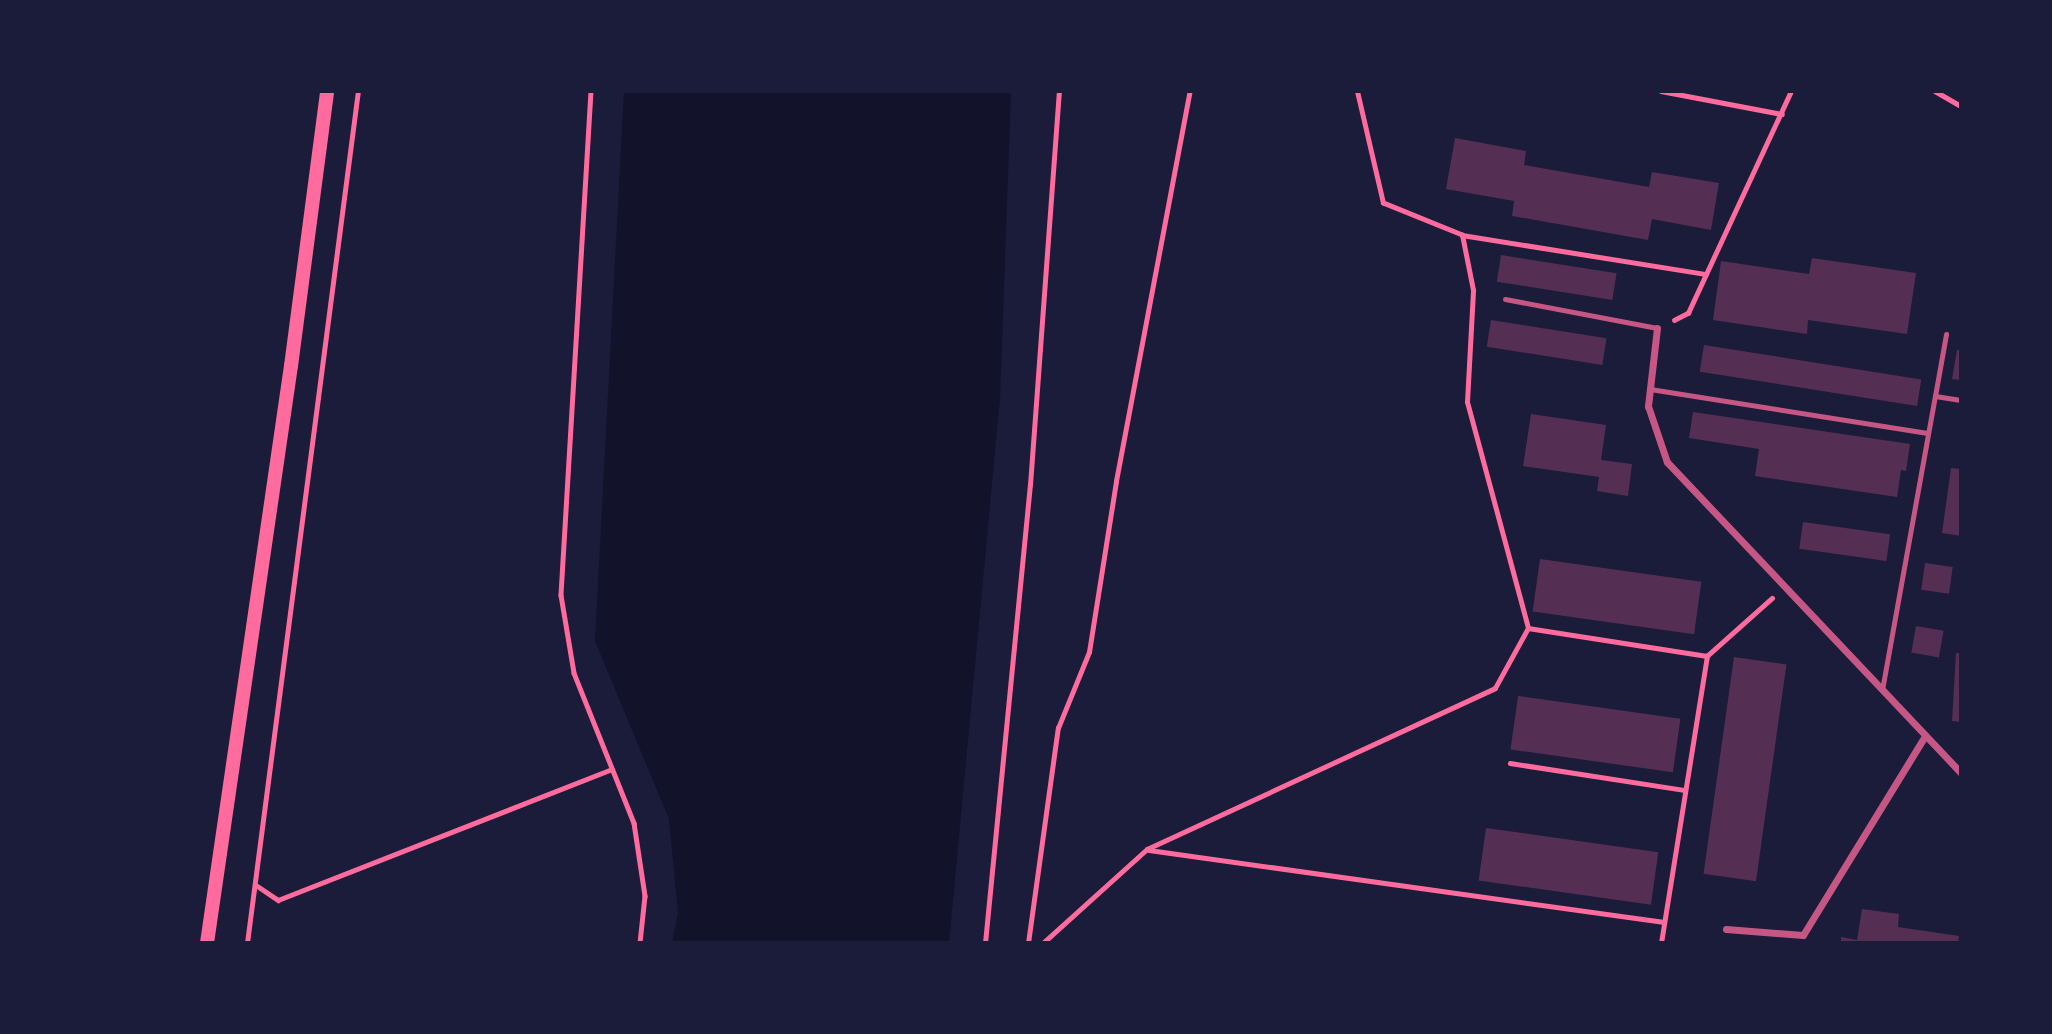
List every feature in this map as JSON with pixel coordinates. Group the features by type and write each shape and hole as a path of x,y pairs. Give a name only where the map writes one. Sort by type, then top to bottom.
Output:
{"main road":[{"path":"207,943 291,366 327,91"}],"street":[{"path":"1657,328 1648,406 1667,463 1961,774"},
{"path":"1726,929 1803,935 1925,736"}],"lane":[{"path":"1505,299 1657,328"},
{"path":"1882,690 1946,334"},
{"path":"1650,388 1928,433"},
{"path":"1935,396 1961,400"}],"path":[{"path":"247,943 288,611 358,91"},
{"path":"591,91 561,595 574,673 610,770 634,823 645,896 639,943"},
{"path":"985,943 1030,485 1059,91"},
{"path":"1028,943 1058,728 1088,652 1116,481 1190,91"},
{"path":"1357,91 1383,203 1462,235 1706,274"},
{"path":"1661,91 1782,114"},
{"path":"1657,328 1688,313 1791,91"},
{"path":"1935,91 1961,106"},
{"path":"1043,943 1147,849 1495,688 1528,628 1467,401 1474,290 1462,235"},
{"path":"1661,943 1707,656 1785,587"},
{"path":"1528,628 1707,656"},
{"path":"1510,763 1685,790"},
{"path":"256,885 278,900 610,770"},
{"path":"1147,849 1664,922"}],"shaded area":[{"path":"624,91 1011,91 1000,398 949,943 672,943 678,912 669,819 595,641"}],"building":[{"path":"1455,138 1526,151 1524,165 1649,187 1652,172 1719,183 1711,230 1652,219 1648,240 1512,216 1514,201 1446,189"},
{"path":"1501,255 1617,273 1612,300 1497,282"},
{"path":"1812,258 1916,273 1907,334 1808,320 1807,334 1713,320 1721,261 1809,274"},
{"path":"1491,320 1607,338 1602,365 1487,347"},
{"path":"1704,345 1921,379 1917,406 1700,372"},
{"path":"1957,350 1961,350 1961,380 1952,379"},
{"path":"1693,412 1910,444 1906,471 1901,470 1897,497 1755,476 1759,449 1689,438"},
{"path":"1531,414 1606,425 1601,460 1632,464 1628,496 1597,491 1599,477 1523,466"},
{"path":"1951,468 1961,469 1961,536 1942,533"},
{"path":"1803,522 1890,534 1886,561 1799,549"},
{"path":"1540,559 1701,582 1694,634 1533,611"},
{"path":"1925,563 1953,567 1949,594 1921,590"},
{"path":"1916,626 1944,631 1939,657 1911,653"},
{"path":"1956,653 1961,653 1961,722 1952,721"},
{"path":"1734,657 1786,664 1756,881 1704,874"},
{"path":"1518,696 1680,719 1673,772 1510,749"},
{"path":"1486,828 1658,852 1651,905 1479,880"},
{"path":"1862,909 1899,914 1898,927 1959,936 1958,943 1841,943 1841,937 1857,940"}]}
